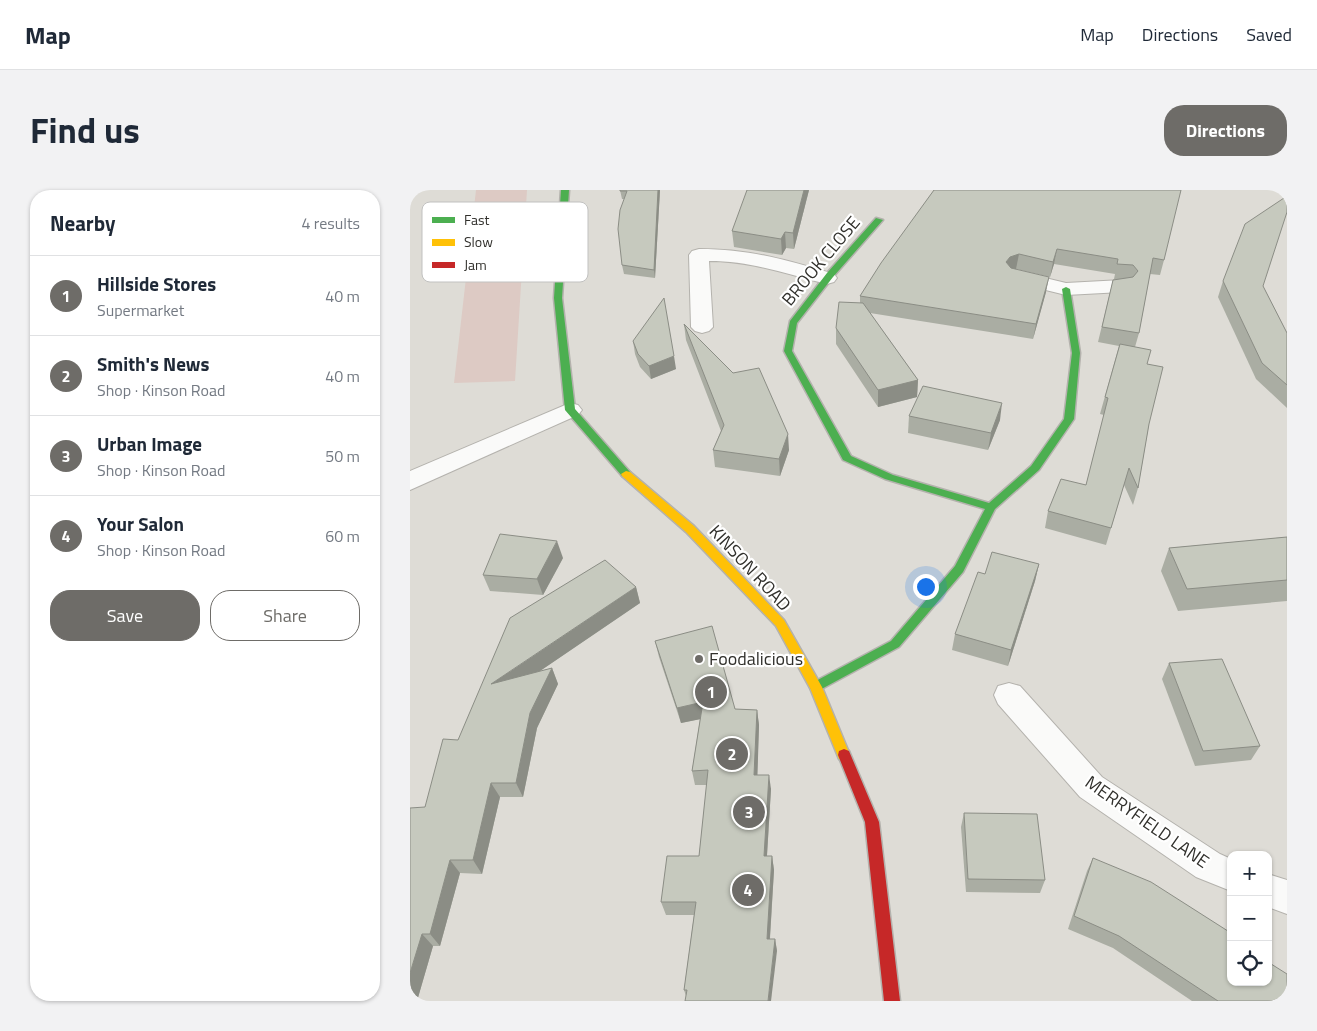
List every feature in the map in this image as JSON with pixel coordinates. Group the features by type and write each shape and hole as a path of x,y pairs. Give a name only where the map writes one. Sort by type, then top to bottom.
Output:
{"street":[{"name":"BROOK CLOSE","path":"879,220 827,278 793,323 788,351 848,458 888,477 991,507"},
{"path":"702,327 699,255 732,255 773,262 827,278"},
{"path":"1016,277 1066,289 1122,286"},
{"path":"410,481 570,410 558,298 559,282"},
{"path":"816,687 895,644 959,569 991,507 1035,468 1069,419 1076,354 1066,289"},
{"name":"KINSON ROAD","path":"570,410 624,472 690,529 780,623 816,687 872,822 892,1001"},
{"name":"MERRYFIELD LANE","path":"1009,695 1090,787 1208,866 1227,873"},
{"path":"1272,891 1287,897"}],"shaded area":[{"path":"476,190 527,190 526,202 475,202"},
{"path":"466,282 521,282 515,381 454,383"}],"building":[{"path":"620,190 658,190 654,270 622,265 618,229 620,210 627,191"},
{"path":"747,190 804,190 793,233 785,232 781,239 732,231"},
{"path":"934,190 1181,190 1164,260 1153,258 1139,333 1102,327 1113,280 1133,277 1138,271 1133,265 1117,264 1118,259 1057,249 1053,262 1019,254 1010,257 1006,262 1011,268 1049,277 1036,324 860,296 881,263"},
{"path":"1287,196 1287,212 1263,286 1287,333 1287,385 1262,363 1223,281 1245,224"},
{"path":"664,298 674,356 649,366 638,354 633,341"},
{"path":"839,302 863,303 918,380 878,390 836,328"},
{"path":"684,324 733,373 759,368 788,434 779,459 713,450 724,425"},
{"path":"1120,344 1151,350 1147,364 1163,367 1149,424 1138,488 1129,468 1111,528 1048,511 1061,479 1086,485 1108,398 1105,397"},
{"path":"923,386 1002,403 991,433 909,416"},
{"path":"500,534 557,541 537,579 483,575"},
{"path":"1287,537 1287,580 1187,589 1169,548"},
{"path":"992,552 1039,564 1011,650 955,634 978,572 985,574"},
{"path":"605,560 636,587 491,684 552,668 530,713 516,783 491,783 473,860 450,860 430,934 422,934 410,973 410,808 425,807 443,739 458,740 510,618"},
{"path":"712,626 735,709 757,710 754,775 769,775 764,856 772,856 767,939 775,939 768,1001 685,1001 687,990 684,990 696,902 661,902 667,856 699,856 708,770 692,771 703,702 677,708 655,641"},
{"path":"1222,659 1260,746 1203,751 1169,663"},
{"path":"964,813 1037,814 1045,880 968,879"},
{"path":"1093,858 1151,882 1227,930 1227,986 1272,986 1272,965 1287,974 1287,1001 1218,1001 1119,936 1074,916"}],"traffic: fast":[{"path":"564,202 565,190"},
{"path":"879,220 830,275 793,323 788,351 847,458 889,477 991,507"},
{"path":"559,282 558,298 570,410 626,474"},
{"path":"816,687 895,644 959,569 991,507 1035,468 1069,419 1076,353 1066,289"}],"traffic: slow":[{"path":"626,474 690,529 780,623 816,687 844,755"}],"traffic: jam":[{"path":"844,755 872,822 892,1001"}],"place":[{"name":"Foodalicious","path":"699,659"},
{"name":"Hillside Stores","path":"711,692"},
{"name":"Smith's News","path":"732,754"},
{"name":"Urban Image","path":"749,812"},
{"name":"Your Salon","path":"748,890"}]}
